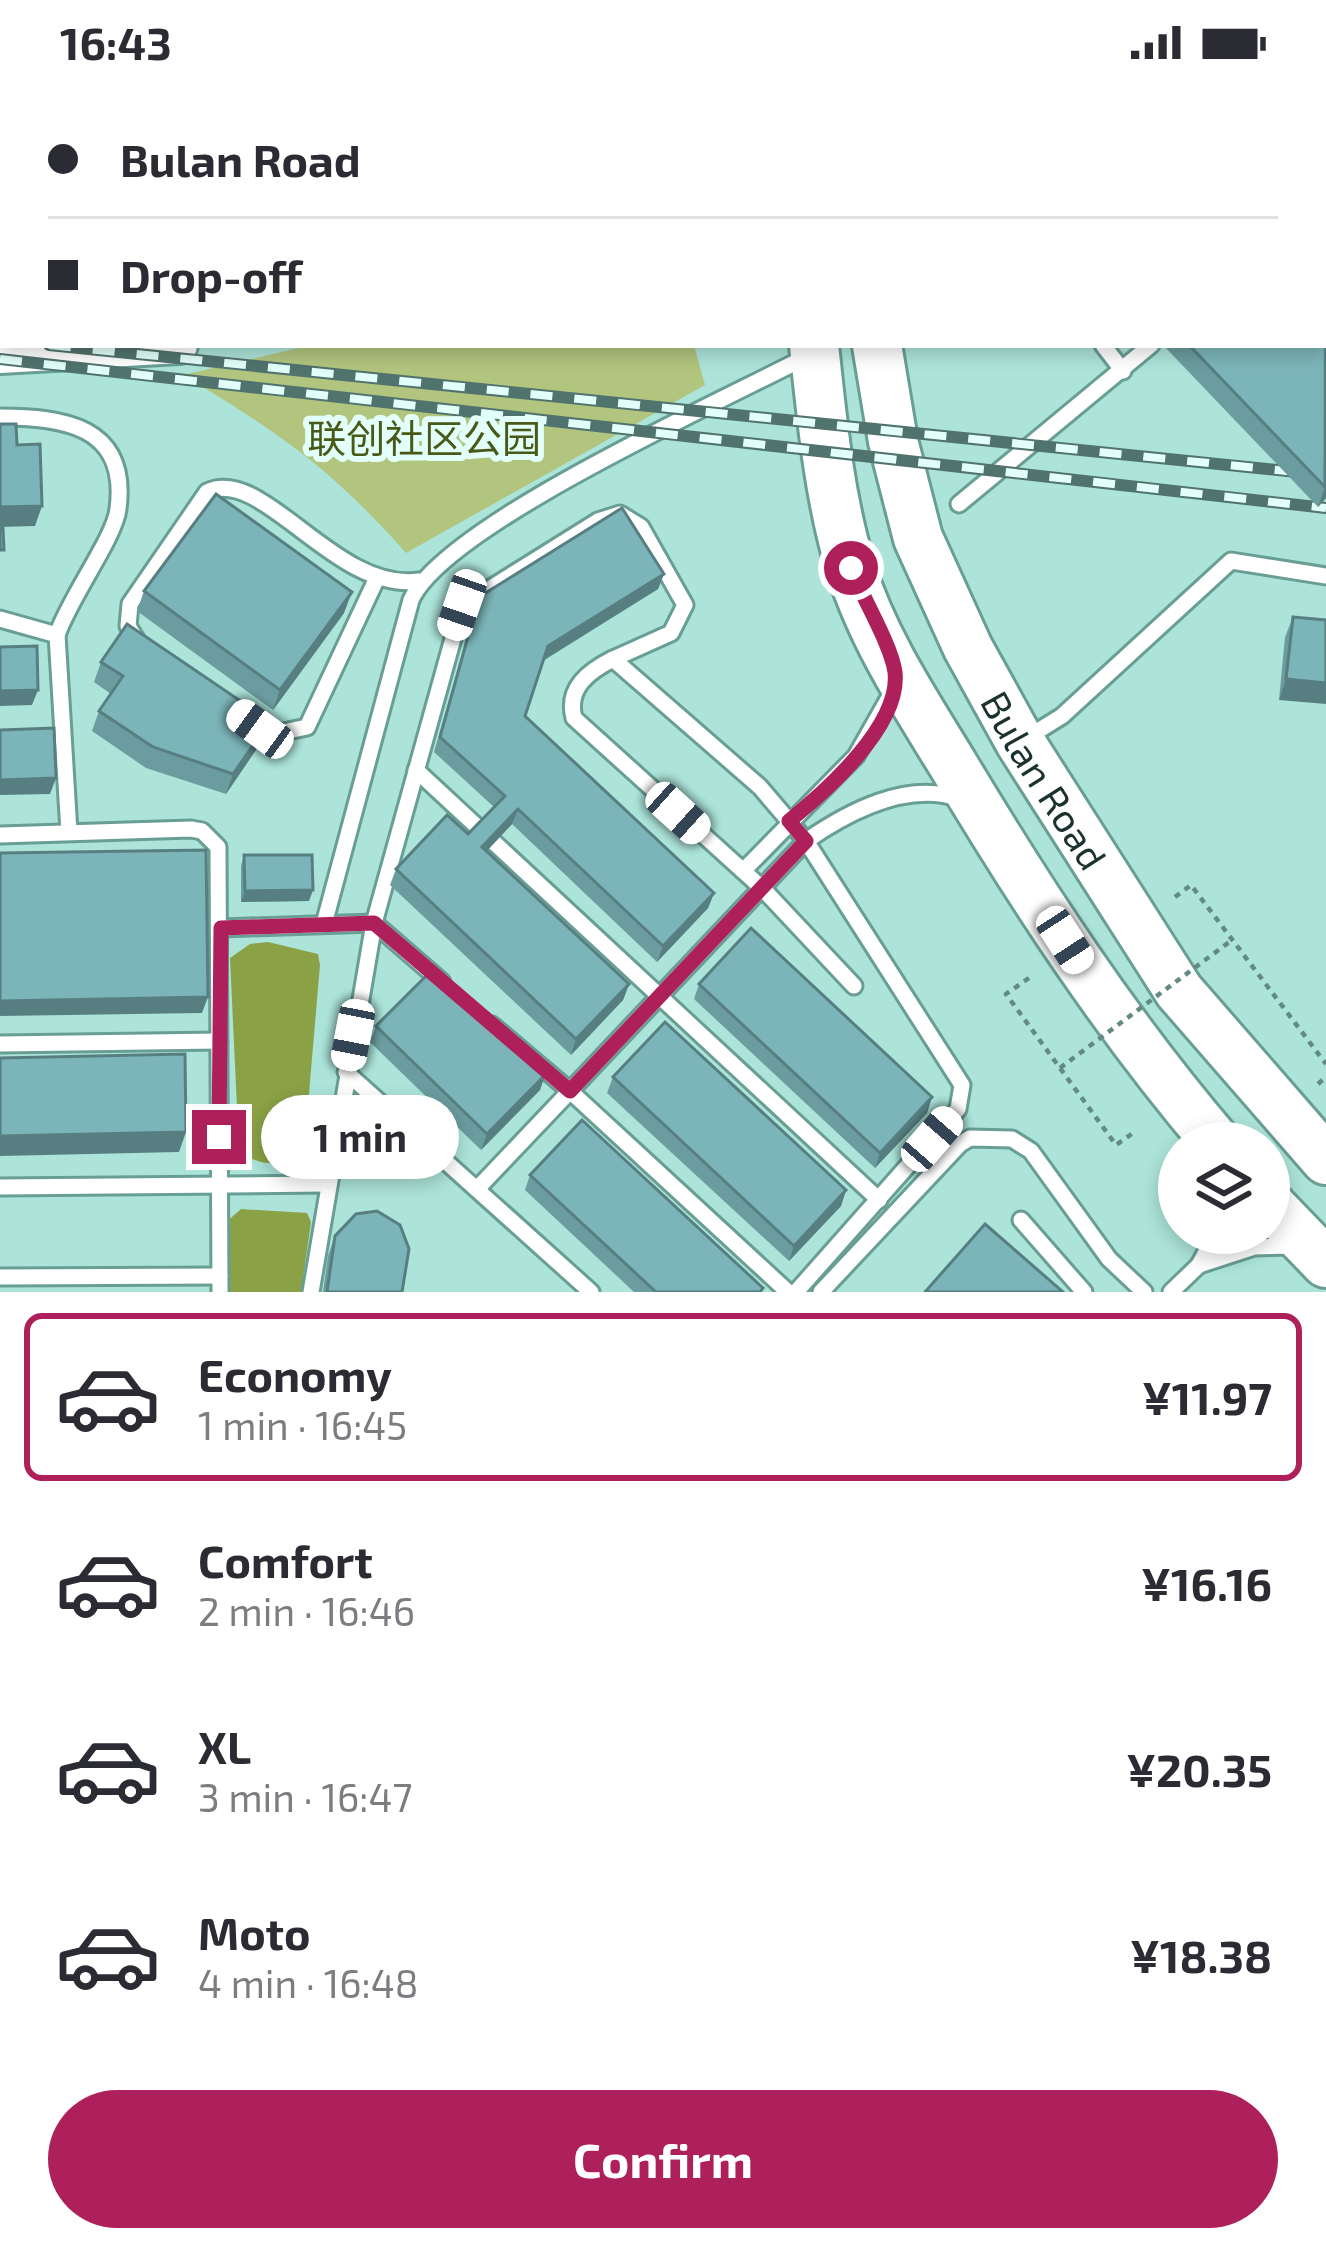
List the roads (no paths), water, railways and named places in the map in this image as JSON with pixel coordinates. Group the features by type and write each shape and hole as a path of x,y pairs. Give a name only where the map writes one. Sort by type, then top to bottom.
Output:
{"main road":[{"name":"Bulan Road","path":"812,348 828,464 851,568 895,668 976,805 1143,1057 1198,1122"},
{"name":"Bulan Road","path":"878,348 893,440 918,538 968,647 1020,742 1179,991 1326,1160"},
{"path":"1290,1226 1318,1255"}],"street":[{"path":"0,355 125,348"}],"lane":[{"path":"324,924 419,581 447,553 613,455 812,348"},
{"path":"1105,348 1124,371"},
{"path":"959,503 1148,348"},
{"path":"0,417 56,417 86,429 106,450 116,475 118,511 70,597 57,634 69,832"},
{"path":"154,652 128,626 130,604 207,492 219,486 247,491 376,580 419,581"},
{"path":"310,1292 374,923 462,605 584,529 620,514 641,526 685,605 671,633 590,670 571,708 574,718 763,889 854,986"},
{"path":"1020,742 1062,716 1231,561 1326,576"},
{"path":"242,716 274,734 307,727 376,580"},
{"path":"0,619 57,634"},
{"path":"481,1015 792,1292 958,1109 962,1085 806,841 760,788 613,659"},
{"path":"742,871 789,821 824,793 874,732 891,701 895,668"},
{"path":"416,770 879,1200"},
{"path":"477,1189 806,841 844,814 912,794 950,795 976,805"},
{"path":"0,835 202,831 218,847 222,862 220,1284 0,1277"},
{"path":"221,928 374,923 463,1000"},
{"path":"0,1044 219,1041"},
{"path":"346,1072 591,1292"},
{"path":"821,1292 960,1144 990,1137 1012,1139 1031,1151 1109,1259 1144,1292"},
{"path":"0,1187 326,1184"},
{"path":"1021,1220 1084,1292"},
{"path":"1199,1265 1254,1247 1318,1255"},
{"path":"1172,1292 1205,1254"}],"railway":[{"path":"78,348 1326,475"},
{"path":"0,359 1326,508"}],"park label":[{"name":"联创社区公园","path":"424,437"}]}
